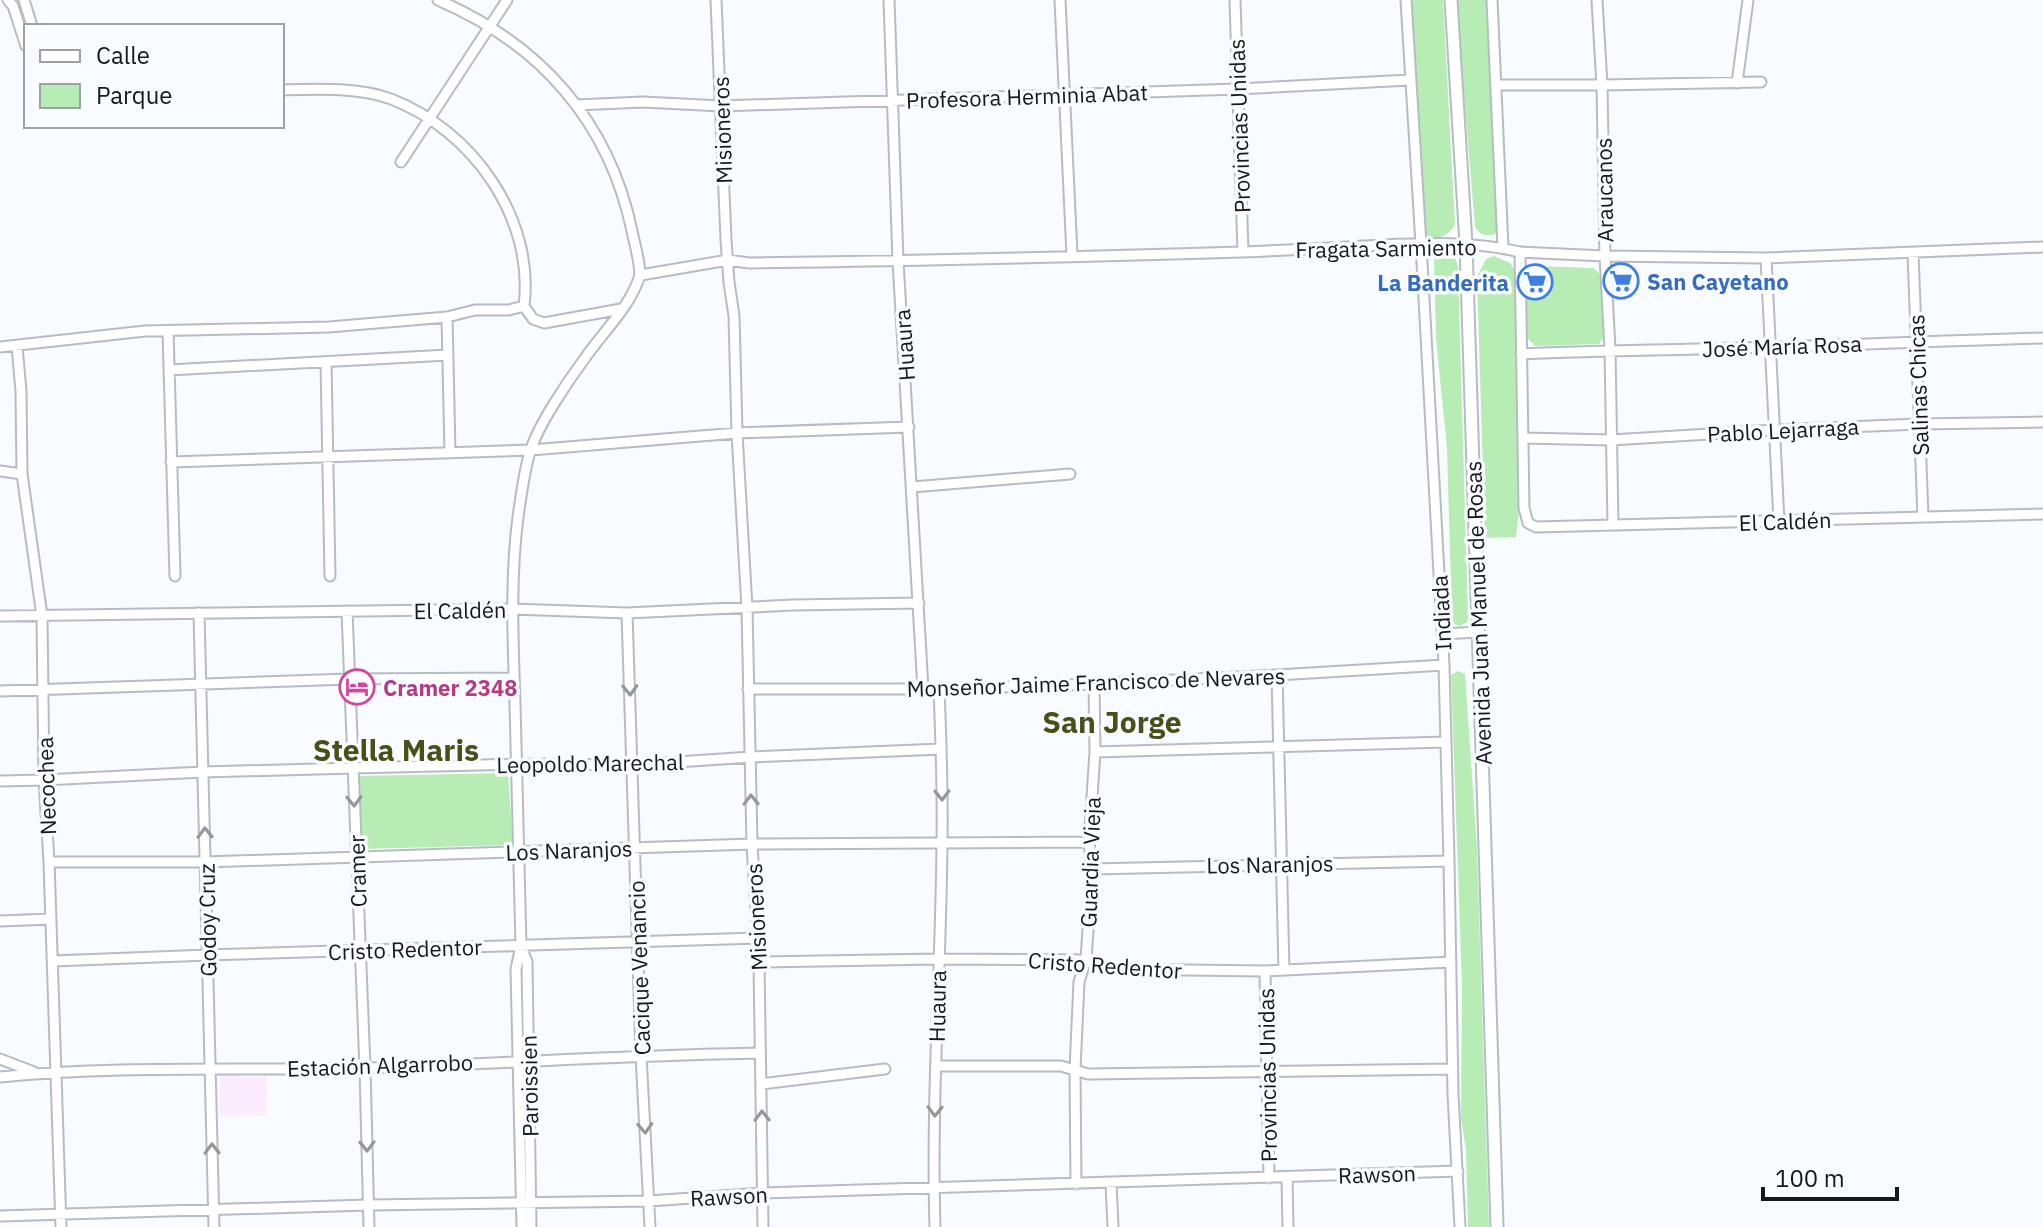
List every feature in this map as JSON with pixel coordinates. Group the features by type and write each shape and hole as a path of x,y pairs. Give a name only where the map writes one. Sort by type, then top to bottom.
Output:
{"main road":[{"name":"Avenida Juan Manuel de Rosas","path":"1451,0 1466,244 1497,1227"}],"street":[{"path":"8,0 13,6 24,40"},
{"path":"24,0 31,24"},
{"path":"438,0 491,26 521,46 577,105 606,153 625,201 641,275"},
{"path":"401,162 507,0"},
{"name":"Misioneros","path":"716,0 747,608 752,844 759,962 763,1227"},
{"name":"Huaura","path":"889,0 898,261 923,689"},
{"path":"1060,0 1072,255"},
{"name":"Provincias Unidas","path":"1235,0 1243,252"},
{"name":"Indiada","path":"1406,0 1444,665 1453,1069 1460,1227"},
{"path":"1492,0 1503,248"},
{"name":"Araucanos","path":"1597,0 1602,85 1613,525"},
{"path":"1737,83 1748,0"},
{"name":"Profesora Herminia Abat","path":"577,105 643,102 721,106 891,101 1410,80"},
{"path":"1497,85 1761,82"},
{"path":"284,90 366,92 391,99 430,118 462,146 492,180 515,223 523,254 524,306 533,319 544,323 622,309"},
{"name":"Fragata Sarmiento","path":"641,275 728,260 749,263 898,261 1421,244 1466,244 1520,252 1605,256 1766,258 2043,247"},
{"path":"1520,252 1523,438"},
{"name":"Salinas Chicas","path":"1913,253 1923,517"},
{"path":"1766,258 1779,522"},
{"name":"Paroissien","path":"531,1227 526,1203 523,1061 527,962 521,946 512,609 517,520 531,450 558,399 622,309 641,275"},
{"path":"0,347 145,331 329,327 447,317 475,310 509,310 524,306"},
{"path":"447,317 450,453"},
{"path":"168,331 175,576"},
{"name":"José María Rosa","path":"1521,354 2043,338"},
{"name":"Necochea","path":"17,346 22,474 42,616 44,780 61,1227"},
{"path":"169,370 448,355"},
{"path":"326,362 330,576"},
{"name":"Pablo Lejarraga","path":"1523,438 1611,440 1919,424 2043,422"},
{"path":"171,462 531,450 737,433 909,427"},
{"name":"El Caldén","path":"1523,438 1524,508 1528,523 1536,527 2043,514"},
{"path":"0,471 22,474"},
{"path":"912,487 1070,474"},
{"name":"El Caldén","path":"0,616 512,609 627,613 919,603"},
{"name":"Cramer","path":"347,611 369,1227"},
{"name":"Godoy Cruz","path":"199,613 214,1227"},
{"name":"Cacique Venancio","path":"627,613 641,1055 650,1227"},
{"path":"1442,634 1479,632"},
{"name":"Monseñor Jaime Francisco de Nevares","path":"748,689 939,689 1094,684 1444,665"},
{"name":"Provincias Unidas","path":"1277,675 1284,970"},
{"path":"0,691 349,679 514,678"},
{"name":"Guardia Vieja","path":"1076,1184 1075,1069 1079,982 1086,960 1092,869 1089,842 1095,752 1094,684"},
{"name":"Huaura","path":"935,1227 942,842 939,689"},
{"path":"1095,752 1446,742"},
{"name":"Leopoldo Marechal","path":"0,781 353,768 633,765 941,749"},
{"name":"Los Naranjos","path":"49,862 205,862 752,844 1089,842"},
{"name":"Los Naranjos","path":"1092,869 1449,861"},
{"path":"0,921 51,919"},
{"name":"Cristo Redentor","path":"53,961 758,938"},
{"name":"Cristo Redentor","path":"759,962 1086,960 1106,969 1265,971 1451,962"},
{"name":"Provincias Unidas","path":"1265,971 1269,1178"},
{"name":"Estación Algarrobo","path":"0,1077 56,1072 365,1068 641,1055 760,1053"},
{"path":"0,1059 39,1073"},
{"path":"936,1066 1061,1066 1088,1074 1453,1069"},
{"path":"761,1084 885,1069"},
{"name":"Rawson","path":"0,1216 368,1205 649,1201 763,1193 1458,1171"},
{"name":"Provincias Unidas","path":"1287,1178 1288,1227"},
{"path":"1111,1183 1113,1227"},
{"name":"Paroissien","path":"522,1227 526,1203"}],"shaded area":[{"path":"220,1076 267,1077 266,1116 219,1115"}],"green space":[{"path":"1411,0 1443,0 1455,225 1440,237 1428,236 1425,230"},
{"path":"1456,0 1487,0 1498,228 1492,235 1481,234 1475,227"},
{"path":"1444,252 1455,258 1458,269 1468,617 1467,622 1460,626 1452,620 1447,448 1436,339 1434,256"},
{"path":"1494,256 1510,263 1514,269 1519,510 1516,537 1485,538 1477,277 1486,259"},
{"path":"1532,266 1594,268 1601,276 1604,337 1599,344 1535,346 1527,338 1526,273"},
{"path":"1458,671 1465,674 1477,848 1489,1227 1468,1227 1466,1150 1461,1118 1462,984 1451,675"},
{"path":"508,773 513,845 362,849 360,776"}],"place":[{"name":"San Cayetano","path":"1621,281"},
{"name":"La Banderita","path":"1535,282"},
{"name":"Cramer 2348","path":"357,687"}],"district":[{"name":"San Jorge","path":"1112,721"},
{"name":"Stella Maris","path":"396,749"}]}
